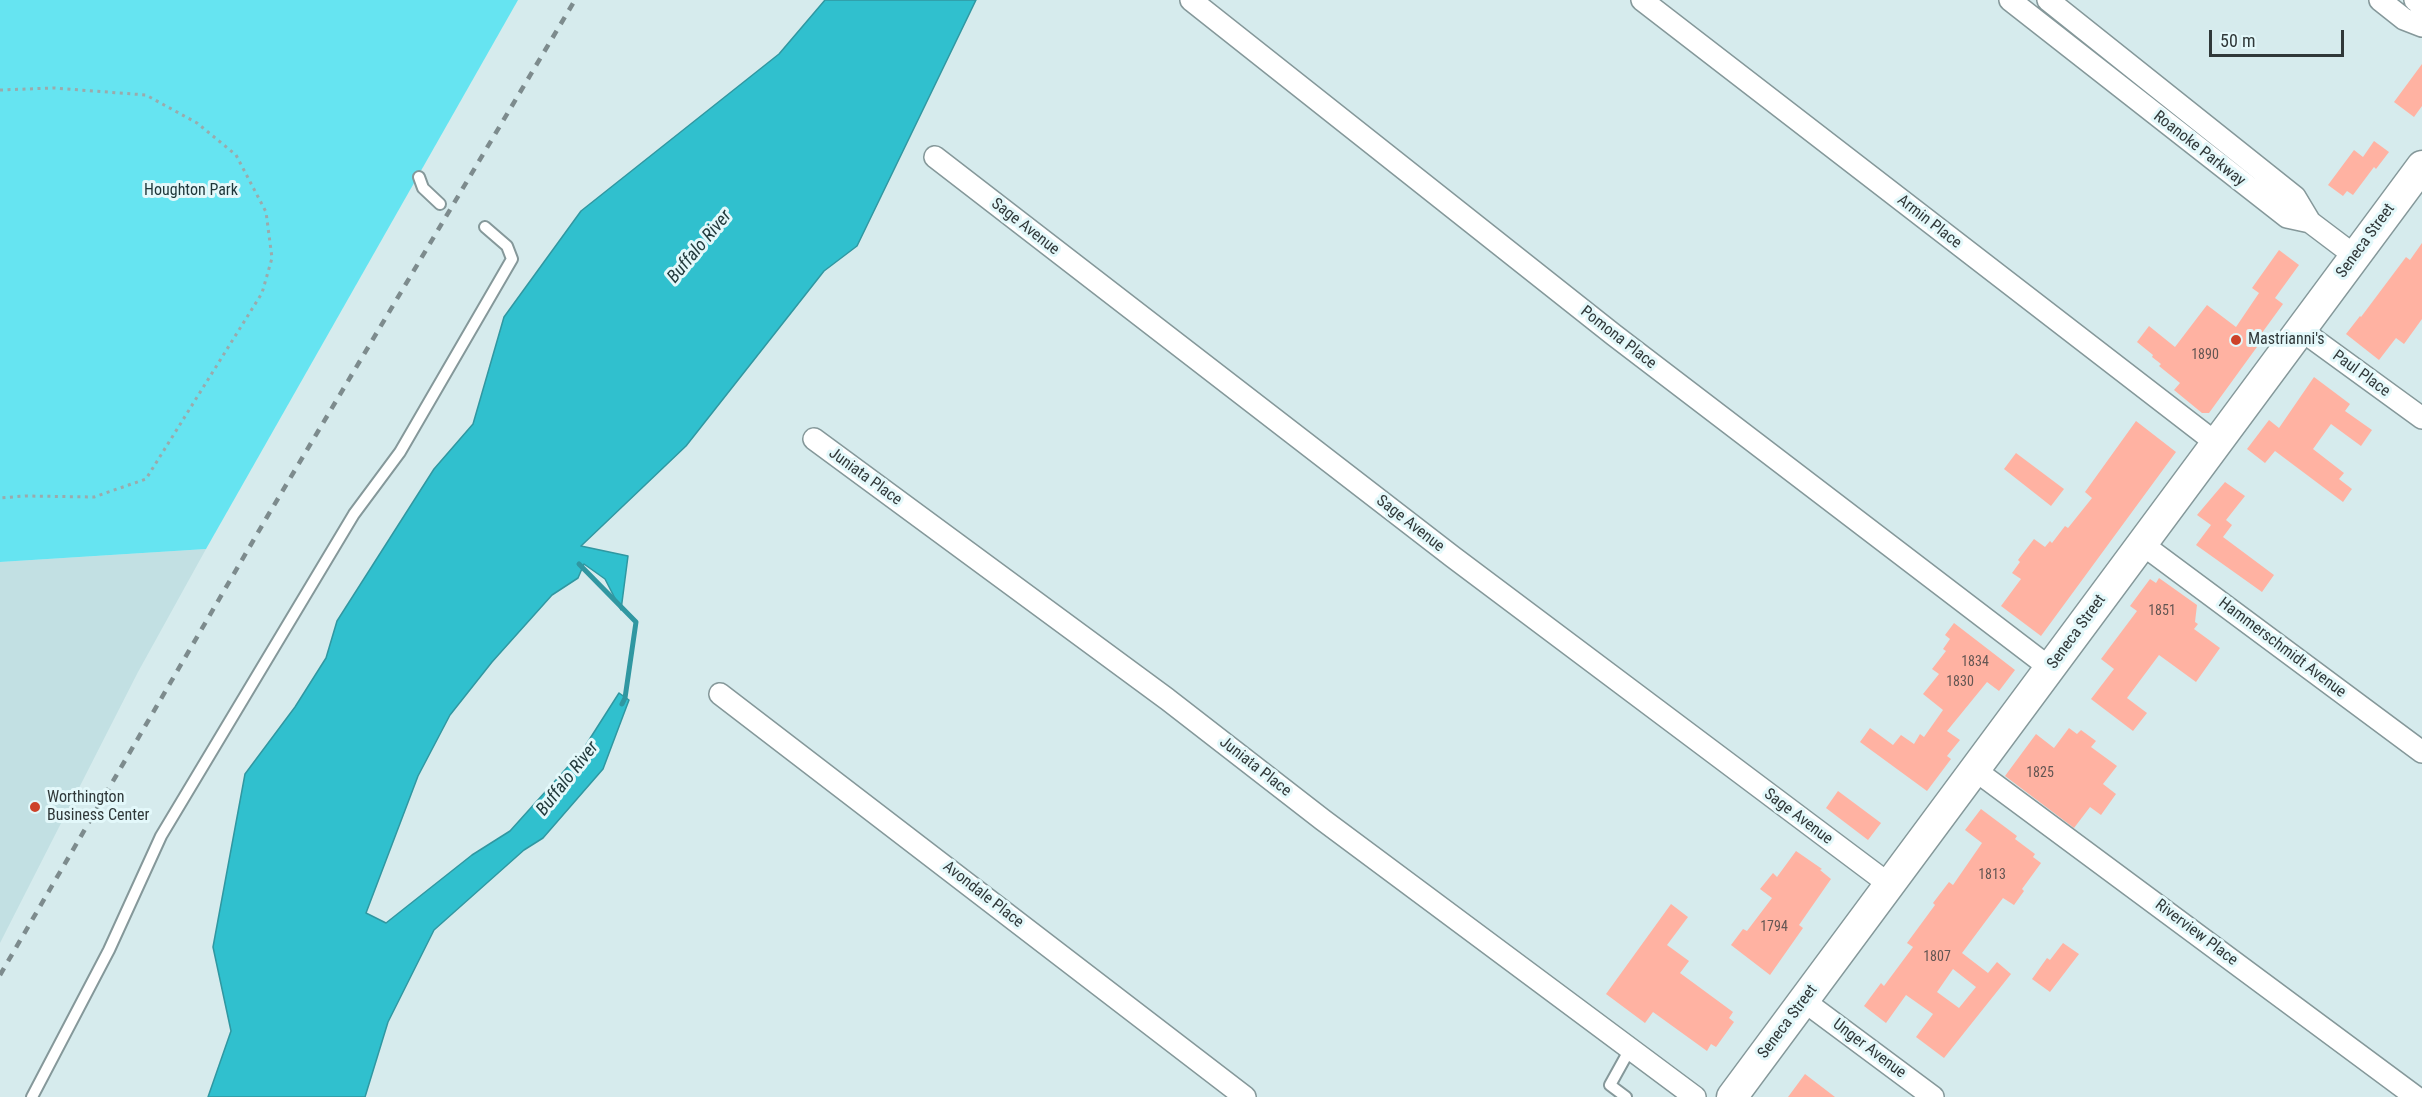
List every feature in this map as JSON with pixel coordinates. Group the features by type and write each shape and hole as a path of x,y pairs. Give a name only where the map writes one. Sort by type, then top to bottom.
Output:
{"main road":[{"name":"Seneca Street","path":"1732,1097 2422,165"}],"street":[{"name":"Pomona Place","path":"1191,0 1614,335 2050,668"},
{"name":"Armin Place","path":"1642,0 2217,443"},
{"name":"Roanoke Parkway","path":"2010,0 2287,217 2310,222"},
{"name":"Roanoke Parkway","path":"2048,0 2295,197 2310,222 2355,256"},
{"path":"2380,0 2404,19 2422,26"},
{"path":"2415,0 2420,4 2422,10"},
{"path":"2093,66 2109,48"},
{"name":"Sage Avenue","path":"935,157 1453,557 1890,885"},
{"name":"Paul Place","path":"2301,330 2422,418"},
{"name":"Juniata Place","path":"814,439 1167,699 1323,820 1695,1097"},
{"name":"Hammerschmidt Avenue","path":"2142,544 2422,752"},
{"name":"Avondale Place","path":"720,694 1245,1097"},
{"name":"Riverview Place","path":"1975,770 2416,1097"},
{"name":"Unger Avenue","path":"1804,1001 1933,1097"}],"lane":[{"path":"419,177 423,188 440,204"},
{"path":"32,1097 109,950 161,836 354,514 400,452 512,259 507,246 485,227"},
{"path":"1626,1097 1610,1085 1630,1049"}],"path":[{"path":"0,90 54,87 146,95 197,123 236,155 266,212 272,258 261,293 146,480 94,497 0,498"}],"shaded area":[{"name":"Worthington Business Center","path":"206,549 138,672 0,943 0,562"}],"green space":[{"name":"Houghton Park","path":"0,0 518,0 206,549 0,562"}],"water":[{"path":"825,0 976,0 857,246 824,271 686,446 581,546 628,556 621,610 605,579 584,564 578,578 552,595 492,662 450,715 418,776 366,913 386,923 472,855 510,831 582,751 619,693 629,700 603,769 543,838 524,850 434,930 388,1022 365,1097 208,1097 231,1031 213,947 245,774 295,707 326,658 337,621 434,469 473,424 504,317 581,211 779,54"}],"building":[{"path":"2422,64 2422,106 2414,117 2394,102"},
{"path":"2374,141 2389,152 2376,169 2374,167 2353,195 2347,191 2343,196 2328,185 2354,150 2363,157"},
{"path":"2422,243 2422,319 2404,344 2396,338 2379,360 2346,334 2406,257 2410,260"},
{"path":"2279,250 2299,265 2275,298 2283,304 2259,337 2262,340 2209,413 2202,413 2174,390 2180,383 2159,366 2161,364 2152,357 2153,355 2137,342 2149,326 2175,347 2207,305 2236,327 2259,293 2252,288"},
{"path":"2314,377 2350,404 2345,411 2372,430 2361,446 2331,424 2313,449 2344,473 2339,479 2352,489 2343,502 2275,451 2265,463 2247,449 2269,420 2279,428"},
{"path":"2136,421 2176,452 2041,636 2001,606 2021,579 2012,573 2020,562 2018,560 2034,539 2045,547 2050,541 2052,543 2065,526 2068,528 2092,498 2085,492"},
{"path":"2016,453 2064,489 2051,506 2004,469"},
{"path":"2225,482 2245,496 2226,520 2232,525 2223,537 2274,575 2262,592 2196,545 2211,525 2197,515"},
{"path":"2159,578 2197,605 2195,622 2198,624 2194,629 2220,648 2196,682 2159,655 2127,698 2147,713 2133,731 2091,699 2114,669 2101,659 2137,611 2130,606 2150,579 2156,583"},
{"path":"1954,623 2015,670 1999,691 1987,682 1947,731 1960,740 1947,756 1951,759 1927,791 1860,742 1870,728 1893,745 1901,735 1914,744 1920,734 1924,737 1943,710 1923,694 1939,674 1932,669 1946,651 1943,649 1950,639 1945,635"},
{"path":"2069,728 2077,734 2081,730 2096,741 2091,747 2117,766 2103,784 2116,794 2101,815 2090,807 2074,828 2005,776 2036,734 2054,748"},
{"path":"1838,791 1881,823 1868,840 1826,808"},
{"path":"1981,809 2017,836 2015,839 2035,854 2033,857 2041,863 2022,889 2024,891 2014,905 2003,898 1962,953 1988,973 1997,962 2011,974 1944,1058 1916,1037 1933,1014 1906,995 1886,1023 1864,1006 1881,983 1884,986 1913,947 1907,943 1935,905 1933,903 1949,882 1953,885 1982,843 1965,830","holes":["1953,969 1976,987 1959,1008 1937,992"]},
{"path":"1796,851 1822,869 1820,870 1831,879 1799,925 1803,928 1770,975 1731,945 1743,929 1747,931 1772,898 1760,889 1773,873 1777,877"},
{"path":"1671,904 1688,917 1667,945 1689,961 1680,973 1733,1012 1729,1018 1734,1022 1716,1047 1711,1044 1707,1051 1653,1012 1645,1023 1606,994"},
{"path":"2063,943 2079,954 2050,992 2032,979 2047,958 2050,960"},
{"path":"1805,1074 1835,1097 1788,1097"}],"waterway":[{"name":"Buffalo River","path":"579,564 636,622 625,698 622,704"}],"railway":[{"path":"0,975 267,517 575,0"}],"place":[{"name":"Mastrianni's","path":"2236,340"},
{"name":"Worthington Business Center","path":"35,807"}]}
